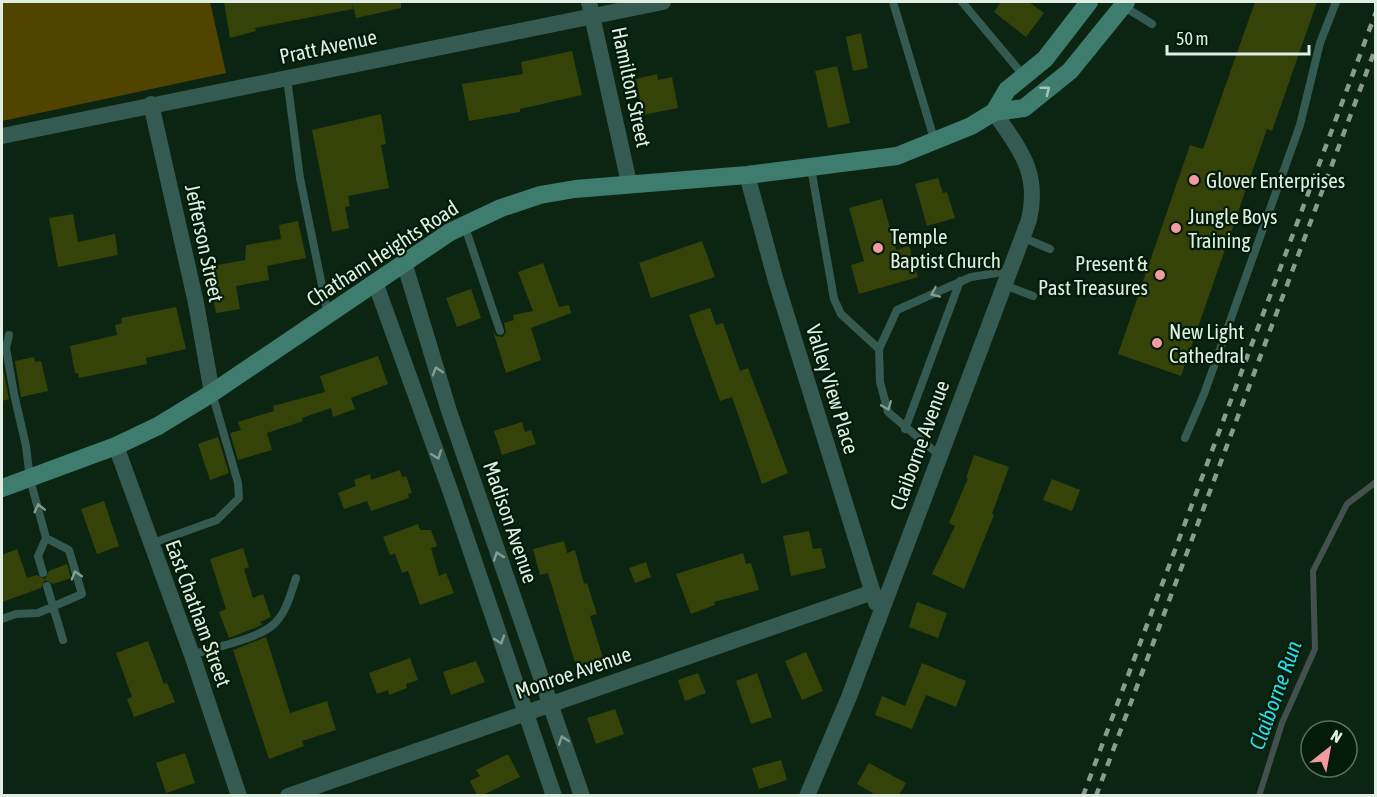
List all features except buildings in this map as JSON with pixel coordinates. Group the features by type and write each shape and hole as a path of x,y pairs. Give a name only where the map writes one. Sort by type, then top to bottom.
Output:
{"main road":[{"name":"Chatham Heights Road","path":"994,112 1007,90 1046,59 1089,2"},
{"name":"Chatham Heights Road","path":"2,488 116,446 158,426 212,393 404,262 464,224 501,208 540,195 630,183 747,175 897,156 935,142 994,112 1024,108 1070,71 1125,4"}],"street":[{"name":"Pratt Avenue","path":"2,136 287,77 591,9 663,2"},
{"name":"Hamilton Street","path":"591,9 630,183"},
{"name":"Jefferson Street","path":"151,104 196,303 212,393"},
{"name":"Claiborne Avenue","path":"807,795 880,615 1024,238 1031,211 1032,177 1024,157 994,112"},
{"name":"Valley View Place","path":"747,175 776,281 880,615"},
{"name":"Madison Avenue","path":"404,262 449,411 582,795"},
{"path":"375,282 450,490 554,795"},
{"name":"East Chatham Street","path":"116,446 192,655 239,795"},
{"name":"Monroe Avenue","path":"288,795 873,592"}],"lane":[{"path":"893,2 935,142"},
{"path":"962,2 1024,76"},
{"path":"1185,438 1204,393 1300,125 1320,43 1336,2"},
{"path":"1125,4 1152,24"},
{"path":"287,77 300,178 328,315"},
{"path":"811,168 834,299 841,314 879,349"},
{"path":"464,224 500,331"},
{"path":"1024,238 1050,249"},
{"path":"939,456 888,412 880,382 879,349 897,310 971,277 1007,278 1033,296"},
{"path":"905,429 960,281"},
{"path":"9,335 6,348 30,479 46,538 38,556 43,573"},
{"path":"150,544 217,520 239,498 238,483 212,393"},
{"path":"2,620 16,614 38,613 82,594 69,550 46,538"},
{"path":"192,655 264,631 276,622 284,610 296,578"},
{"path":"47,586 63,640"}],"shaded area":[{"path":"2,2 210,2 226,73 2,121"}],"waterway":[{"name":"Claiborne Run","path":"1259,796 1282,723 1315,649 1313,571 1347,504 1376,482"}],"railway":[{"path":"1083,796 1376,12"},
{"path":"1096,796 1376,47"}],"place":[{"name":"Glover Enterprises","path":"1194,180"},
{"name":"Jungle Boys Training","path":"1176,228"},
{"name":"Temple Baptist Church","path":"878,248"},
{"name":"Present & Past Treasures","path":"1160,275"},
{"name":"New Light Cathedral","path":"1157,343"}]}
